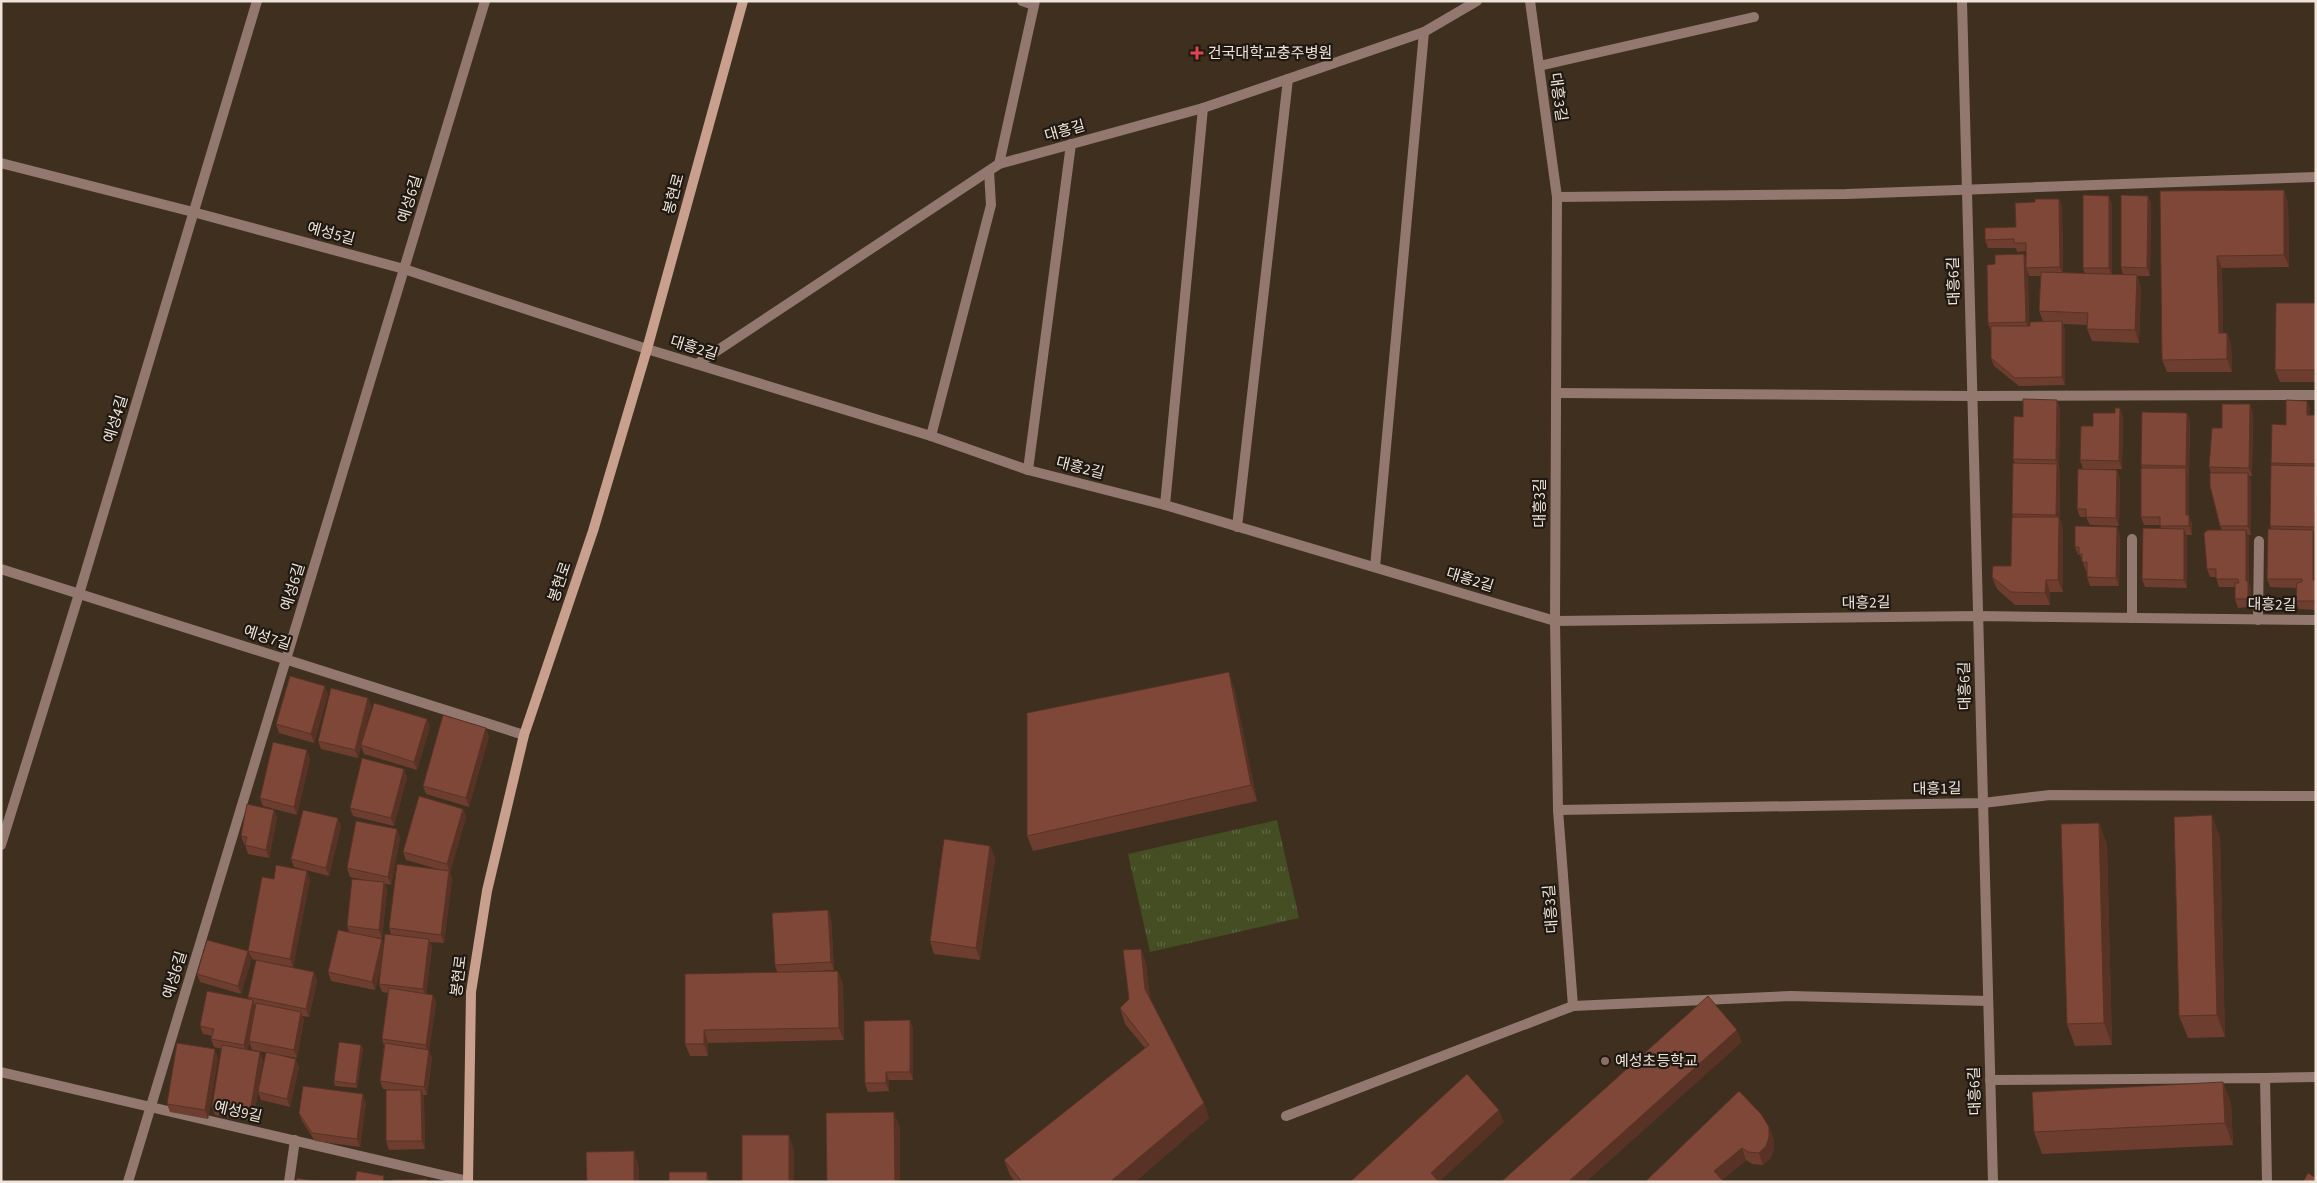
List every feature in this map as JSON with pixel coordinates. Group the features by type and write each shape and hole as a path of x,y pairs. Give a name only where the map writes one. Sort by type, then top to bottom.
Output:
{"street":[{"name":"예성4길","path":"1,846 79,594 256,1"},
{"name":"예성6길","path":"128,1182 486,1"},
{"name":"봉현로","path":"468,1181 471,992 487,891 524,735 593,531 648,349 743,1"},
{"path":"1000,164 1034,3 1022,1"},
{"name":"대흥길","path":"697,364 1000,164 1203,108 1288,79 1424,32 1477,1"},
{"name":"대흥3길","path":"1530,1 1557,197 1554,622 1558,810 1573,1006"},
{"name":"대흥6길","path":"1962,1 1993,1182"},
{"path":"1539,66 1754,17"},
{"path":"1375,567 1424,32"},
{"path":"1237,527 1288,79"},
{"path":"1165,505 1203,108"},
{"path":"1028,470 1072,144"},
{"name":"예성5길","path":"1,163 193,212 404,270 648,349"},
{"path":"931,436 991,205 989,171"},
{"path":"1557,197 1846,194 2316,178"},
{"name":"대흥2길","path":"648,349 931,436 1028,470 1165,505 1554,622 1978,616 2316,620"},
{"path":"1556,393 1972,396 2316,395"},
{"path":"2132,539 2132,618"},
{"path":"2258,620 2259,541"},
{"name":"예성7길","path":"1,570 524,735"},
{"name":"대흥1길","path":"1558,810 1983,804 2050,795 2316,796"},
{"path":"1286,1116 1573,1006 1791,996 1988,1001"},
{"name":"예성9길","path":"1,1072 468,1181"},
{"path":"1990,1080 2316,1077"},
{"path":"2265,1078 2267,1182"},
{"path":"289,1182 295,1140"}],"green space":[{"path":"1277,820 1299,918 1150,952 1128,854"}],"building":[{"path":"2284,190 2284,255 2217,256 2219,333 2227,333 2227,359 2162,360 2160,191"},
{"path":"2083,195 2109,196 2109,268 2083,268"},
{"path":"2121,195 2148,196 2147,268 2121,267"},
{"path":"2035,199 2059,199 2060,267 2026,268 2026,243 2014,243 2014,239 1985,240 1985,228 2016,227 2015,203 2035,202"},
{"path":"2024,254 2026,322 1988,323 1987,265 1995,264 1995,255"},
{"path":"2041,272 2137,275 2135,330 2087,329 2088,313 2039,311"},
{"path":"2276,303 2316,303 2316,370 2275,370"},
{"path":"2062,321 2062,377 2015,378 1991,358 1991,326 2030,326 2030,322"},
{"path":"2023,399 2057,400 2056,460 2013,459 2014,416 2023,417"},
{"path":"2286,400 2307,401 2307,415 2316,415 2316,464 2271,463 2272,424 2286,425"},
{"path":"2222,404 2250,404 2249,468 2209,467 2212,428 2222,428"},
{"path":"2115,408 2120,408 2119,461 2080,460 2081,426 2093,426 2093,413 2115,413"},
{"path":"2142,412 2187,413 2186,466 2141,465"},
{"path":"2013,463 2057,464 2056,515 2012,514"},
{"path":"2271,465 2316,466 2315,527 2270,526"},
{"path":"2141,468 2186,468 2186,515 2189,515 2189,526 2160,526 2160,517 2141,517"},
{"path":"2078,469 2117,470 2116,518 2086,517 2086,509 2077,509"},
{"path":"2210,473 2248,473 2248,526 2220,526 2210,486"},
{"path":"2012,517 2059,517 2058,580 2046,580 2045,593 2011,592 1992,577 1993,566 2011,566"},
{"path":"2075,526 2117,527 2116,578 2087,577 2087,562 2082,562 2082,554 2079,554 2079,547 2075,547"},
{"path":"2143,528 2184,529 2184,580 2142,579"},
{"path":"2268,529 2313,530 2313,580 2316,580 2316,601 2296,601 2297,583 2302,582 2302,579 2267,579"},
{"path":"2208,530 2246,530 2248,599 2235,599 2235,583 2239,583 2238,579 2216,579 2216,569 2207,569 2204,533"},
{"path":"1229,672 1251,785 1027,836 1027,713"},
{"path":"290,676 325,686 311,734 276,724"},
{"path":"331,688 368,698 355,750 318,741"},
{"path":"374,703 427,719 414,762 361,745"},
{"path":"443,715 486,728 466,798 423,786"},
{"path":"273,742 307,750 294,807 260,798"},
{"path":"362,758 404,769 391,818 350,808"},
{"path":"419,796 463,809 447,864 403,852"},
{"path":"247,804 274,810 266,850 245,845 247,837 241,836"},
{"path":"303,810 338,818 326,868 291,859"},
{"path":"2212,815 2217,1015 2179,1016 2174,817"},
{"path":"356,821 397,829 388,877 347,868"},
{"path":"2099,823 2104,1023 2067,1024 2061,824"},
{"path":"944,839 990,846 976,948 930,941"},
{"path":"397,864 449,871 441,935 389,928"},
{"path":"276,865 307,871 290,959 248,951 262,877 274,879"},
{"path":"352,879 384,882 379,930 347,926"},
{"path":"828,910 831,962 775,965 772,913"},
{"path":"338,930 382,939 372,982 328,972"},
{"path":"385,934 429,939 423,989 379,984"},
{"path":"207,940 248,951 238,986 197,974"},
{"path":"1141,949 1145,989 1204,1103 1110,1182 1022,1182 1004,1160 1149,1045 1120,1008 1129,999 1123,950"},
{"path":"256,960 314,972 306,1009 248,997"},
{"path":"838,971 839,1028 704,1030 704,1044 685,1044 685,974"},
{"path":"389,988 433,995 426,1045 382,1039"},
{"path":"207,991 253,1000 244,1045 211,1039 214,1029 200,1026"},
{"path":"1708,996 1737,1030 1568,1182 1501,1182"},
{"path":"256,1003 301,1012 294,1050 249,1041"},
{"path":"910,1020 910,1072 886,1072 886,1083 865,1083 864,1021"},
{"path":"339,1042 361,1045 356,1084 334,1081"},
{"path":"177,1043 215,1049 205,1110 167,1104"},
{"path":"385,1043 429,1050 424,1087 380,1081"},
{"path":"222,1045 260,1052 250,1113 212,1106"},
{"path":"266,1052 296,1059 287,1099 258,1092"},
{"path":"1467,1074 1499,1110 1431,1173 1439,1182 1350,1182"},
{"path":"2223,1082 2225,1123 2034,1132 2032,1092"},
{"path":"303,1086 363,1094 357,1139 312,1133 299,1113"},
{"path":"386,1090 421,1090 422,1141 386,1141"},
{"path":"1739,1091 1761,1114 1769,1127 1769,1137 1766,1146 1759,1153 1748,1152 1742,1148 1714,1171 1724,1182 1645,1182"},
{"path":"894,1112 895,1182 827,1182 826,1113"},
{"path":"742,1135 789,1135 789,1182 742,1182"},
{"path":"634,1151 634,1182 587,1182 586,1152"},
{"path":"357,1171 384,1176 383,1182 355,1182"},
{"path":"669,1172 707,1172 707,1182 669,1182"},
{"path":"2308,1173 2316,1178 2316,1182 2303,1182"},
{"path":"297,1178 320,1182 296,1182"},
{"path":"427,1179 427,1182 392,1182 392,1180"}],"place":[{"name":"건국대학교충주병원","path":"1197,53"},
{"name":"예성초등학교","path":"1605,1061"}]}
